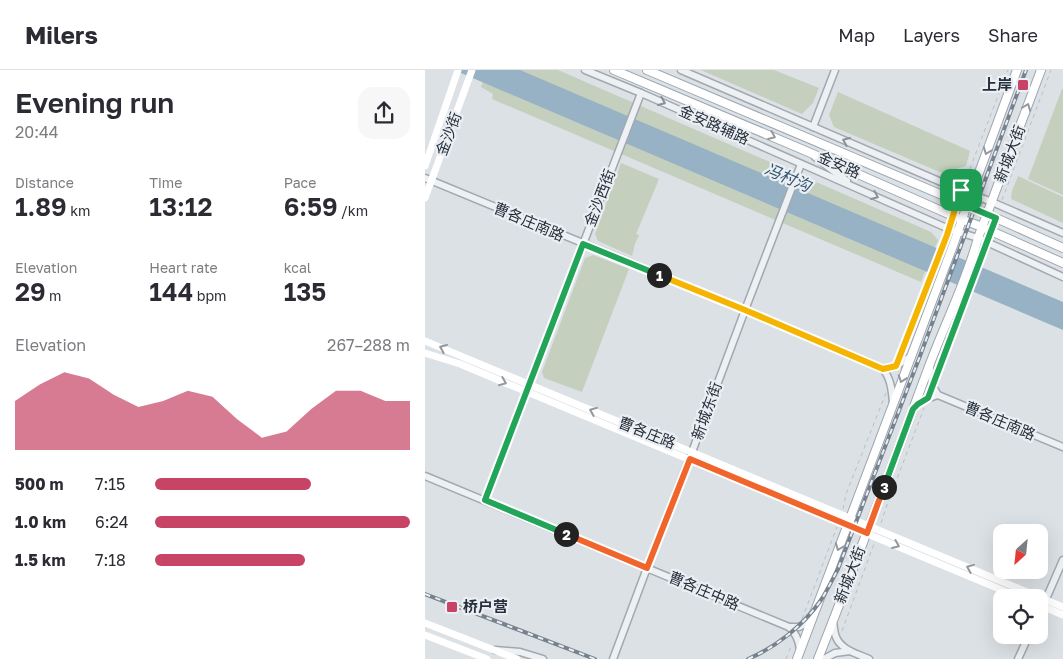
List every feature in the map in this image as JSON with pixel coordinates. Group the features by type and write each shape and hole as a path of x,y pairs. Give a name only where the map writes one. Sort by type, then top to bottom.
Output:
{"main road":[{"name":"金沙街","path":"425,198 428,180 472,70"},
{"name":"金安路","path":"614,70 806,150 1063,263"},
{"name":"金安路","path":"647,70 1063,248"},
{"name":"新城大街","path":"797,659 954,243 1017,70"},
{"name":"新城大街","path":"818,659 930,363 959,293 1041,70"},
{"name":"金沙街","path":"425,166 457,73"},
{"name":"曹各庄路","path":"425,340 528,388 1008,589"},
{"name":"曹各庄路","path":"425,353 528,388"},
{"name":"曹各庄路","path":"878,534 1001,589"},
{"name":"曹各庄路","path":"1048,605 1063,607"},
{"name":"曹各庄路","path":"1048,607 1063,615"},
{"path":"425,623 517,659"},
{"path":"425,635 487,659"}],"street":[{"name":"金安路辅路","path":"585,70 641,92 801,164 949,228 978,238 1063,277"},
{"path":"681,70 1063,233"},
{"path":"813,127 835,70"},
{"name":"金沙西街","path":"485,500 641,92"},
{"path":"806,150 858,188"},
{"name":"新城东街","path":"613,659 801,164"},
{"name":"曹各庄南路","path":"428,180 745,310 883,369"},
{"path":"893,404 890,382 883,369 896,366 911,357"},
{"path":"913,409 928,398 938,395 932,386 930,363"},
{"name":"曹各庄南路","path":"938,395 1063,447"},
{"name":"曹各庄中路","path":"425,476 789,627 796,635 800,650"},
{"path":"1048,593 1063,560"},
{"path":"833,620 839,644 851,652 869,659"},
{"name":"曹各庄中路","path":"789,627 799,627 811,621"},
{"path":"1018,659 1025,644"},
{"path":"492,649 520,652 543,659"},
{"path":"824,659 846,651 851,652"}],"path":[{"path":"961,190 1008,70"},
{"name":"新城大街","path":"1000,206 1051,70"},
{"path":"896,366 949,228"},
{"path":"932,386 987,242"},
{"name":"新城大街","path":"799,627 840,518 846,494 890,382"},
{"name":"新城大街","path":"838,641 928,398"},
{"path":"786,659 796,635"}],"green space":[{"path":"487,70 558,70 931,232 938,240 921,282 492,99 493,94 481,87"},
{"path":"701,70 774,70 819,88 813,103 802,114"},
{"path":"1063,89 1063,195 1028,179"},
{"path":"838,92 970,151 966,166 942,173 834,127 829,115"},
{"path":"621,163 659,179 636,234 639,235 632,256 598,241 595,234"},
{"path":"1018,176 1063,197 1063,223 1011,199"},
{"path":"593,255 629,269 582,392 544,378 542,372 585,258"}],"water":[{"path":"454,70 520,70 1063,302 1063,330"}],"railway":[{"path":"748,659 779,642 797,627 814,610 838,569 920,356 1026,70"},
{"path":"425,594 595,659"}],"place":[{"name":"上岸","path":"1023,85"},
{"name":"桥户营","path":"452,607"}],"route":[{"path":"961,190 971,194 967,206 996,218 928,398 913,409 867,533 690,459 647,568 485,500 583,244 883,369 890,369 896,366 947,235 961,190"}],"water label":[{"name":"冯村沟","path":"788,177"}]}
